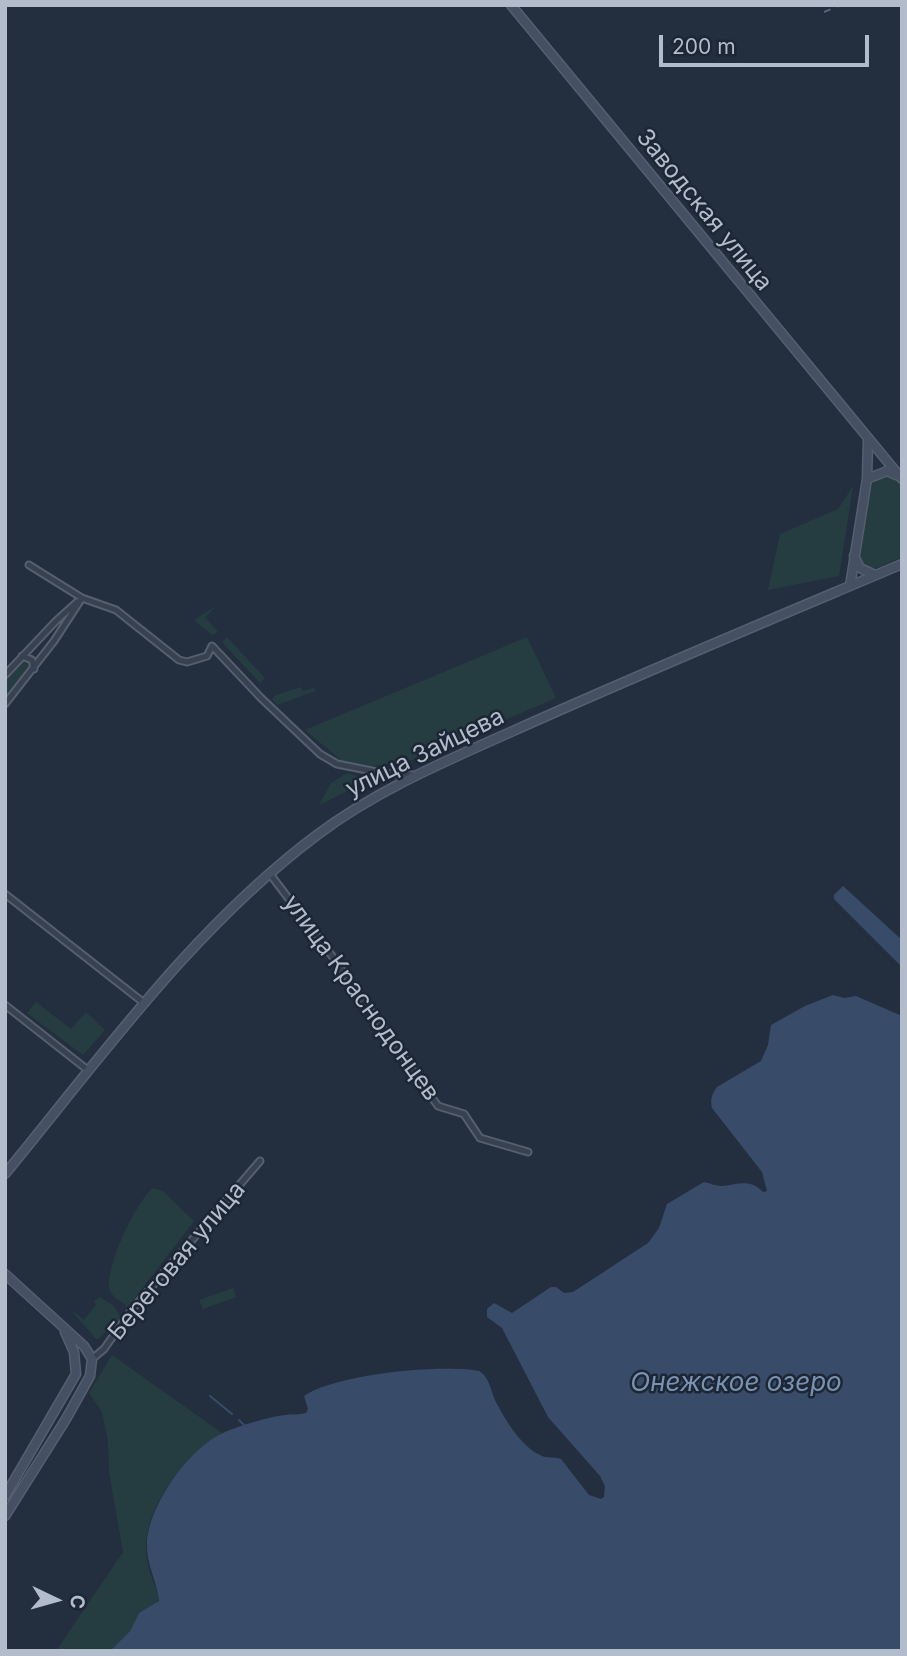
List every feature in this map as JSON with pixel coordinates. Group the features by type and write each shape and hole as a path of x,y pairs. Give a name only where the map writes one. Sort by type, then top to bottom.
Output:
{"main road":[{"name":"Заводская улица","path":"511,5 900,478"},
{"path":"850,586 867,479 868,438"},
{"path":"867,479 887,471 900,478"},
{"path":"854,556 860,568 875,575"},
{"name":"улица Зайцева","path":"5,1174 144,1003 210,931 270,874 315,836 349,812 414,775 561,708 902,564"},
{"path":"5,1274 77,1338 92,1363 90,1376 66,1419 5,1516"},
{"path":"5,1496 76,1374 76,1364 64,1329"},
{"path":"76,1364 83,1357 92,1363"}],"street":[{"path":"29,565 82,598 116,610 179,660 187,662 207,656 212,646 310,745 337,764 382,773 414,775"},
{"path":"5,674 82,598"},
{"path":"5,704 82,598"},
{"path":"22,656 32,660 33,669"},
{"name":"улица Краснодонцев","path":"270,874 332,956 438,1106 464,1114 480,1138 528,1152"},
{"path":"5,894 144,1003"},
{"path":"5,1005 89,1071"},
{"name":"Береговая улица","path":"92,1363 130,1312 260,1161"}],"green space":[{"path":"880,477 896,479 902,486 902,557 874,569 868,568 859,555 872,484"},
{"path":"853,486 839,576 768,590 780,534 838,509"},
{"path":"216,606 205,617 218,632 212,635 194,620"},
{"path":"227,637 265,678 260,683 222,642"},
{"path":"527,637 556,698 407,762 371,766 342,761 305,730"},
{"path":"22,662 30,665 29,670 5,698 5,682"},
{"path":"301,687 303,691 314,688 316,691 277,705 272,699 276,695"},
{"path":"347,773 369,780 319,805 331,783"},
{"path":"36,1002 71,1029 86,1012 105,1030 83,1055 27,1013"},
{"path":"153,1188 163,1191 194,1221 128,1307 112,1294 109,1288 112,1264 138,1207"},
{"path":"233,1288 236,1297 203,1309 199,1300"},
{"path":"100,1297 114,1306 121,1318 97,1340 69,1308 84,1320 96,1305 94,1301"},
{"path":"112,1355 222,1433 179,1472 157,1504 150,1522 147,1560 159,1597 157,1603 139,1613 130,1631 110,1651 56,1651 123,1552 102,1412 89,1393"}],"water":[{"path":"843,886 902,940 902,967 834,899 834,895"},
{"name":"Онежское озеро","path":"833,995 844,998 856,996 902,1016 902,1651 110,1651 130,1631 139,1613 159,1601 147,1551 149,1529 163,1496 184,1465 197,1451 229,1430 270,1418 306,1413 308,1409 304,1396 319,1388 363,1377 415,1370 479,1371 488,1381 505,1418 527,1446 543,1456 561,1459 589,1495 601,1499 604,1497 605,1486 600,1476 548,1417 502,1328 487,1317 487,1309 494,1303 512,1313 551,1287 564,1293 573,1292 648,1243 659,1228 667,1204 704,1182 717,1186 748,1184 763,1192 767,1191 762,1172 712,1108 712,1097 717,1087 761,1061 768,1045 771,1025 805,1006"}],"waterway":[{"path":"210,1396 232,1414"},
{"path":"239,1420 245,1426"}],"railway":[{"path":"824,12 841,5"}]}
